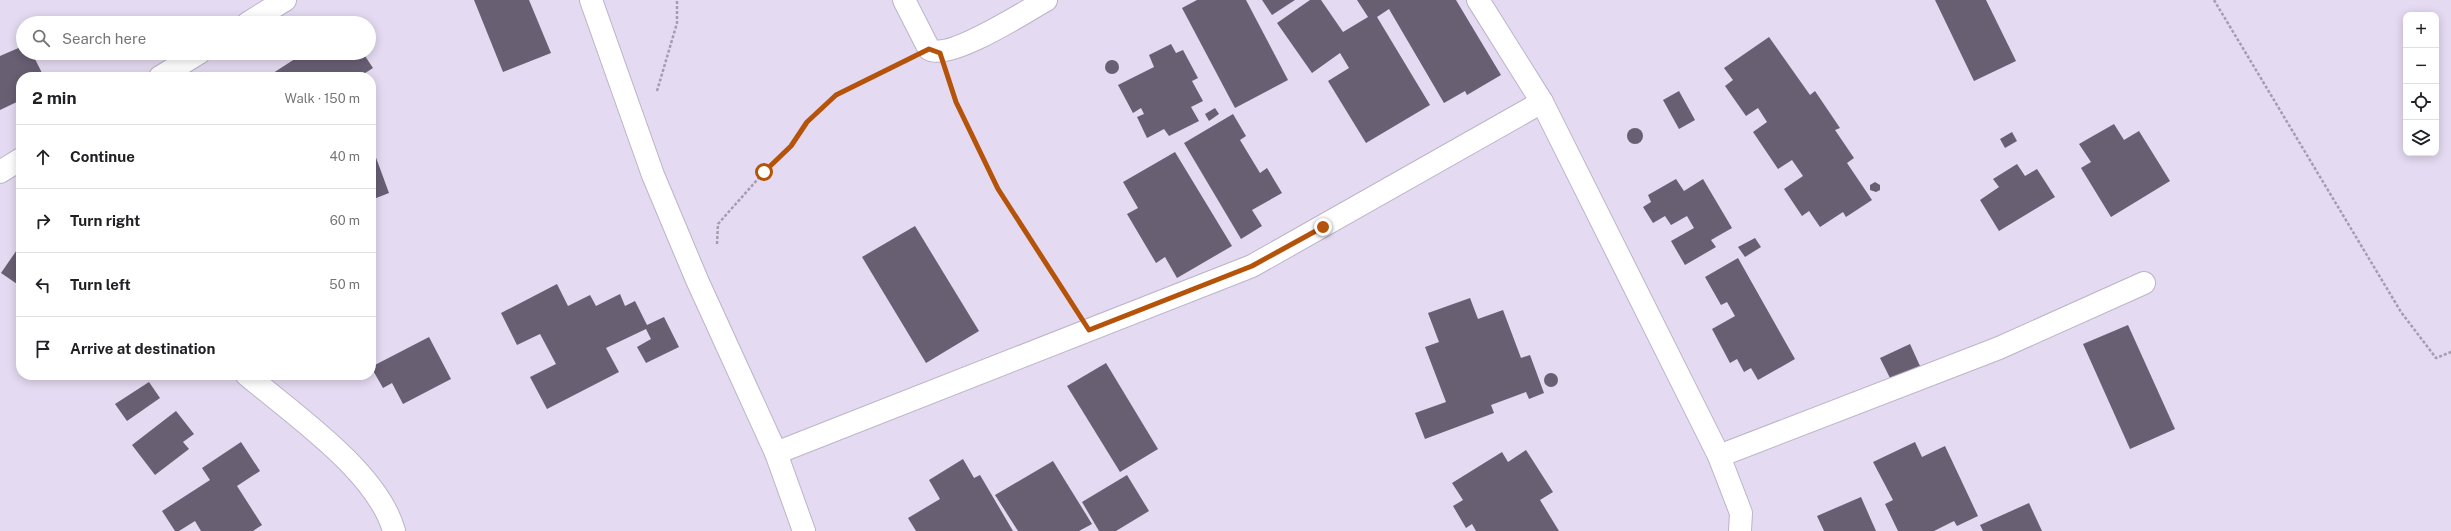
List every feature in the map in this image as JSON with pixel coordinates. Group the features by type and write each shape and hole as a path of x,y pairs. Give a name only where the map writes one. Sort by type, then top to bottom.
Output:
{"street":[{"path":"259,16 285,0"},
{"path":"591,0 653,175 697,280 776,453 804,531"},
{"path":"904,0 934,51 966,45 1046,0"},
{"path":"1478,0 1542,102 1719,456 1741,513 1740,531"},
{"path":"168,72 188,60"},
{"path":"776,453 1252,266 1542,102"},
{"path":"1719,456 2006,345 2144,284"},
{"path":"253,380 345,458 390,517 394,531"}],"path":[{"path":"635,122 655,100 660,74 676,23 676,0"},
{"path":"2214,0 2401,312 2436,358 2451,352"},
{"path":"697,280 718,266 718,224 764,172 791,146 807,122 836,95 934,51 956,102 998,189 1089,330"}],"building":[{"path":"474,0 529,0 551,53 503,72"},
{"path":"1197,0 1246,0 1288,80 1235,108 1182,8"},
{"path":"1262,0 1295,0 1272,15"},
{"path":"1310,0 1321,0 1343,32 1368,17 1357,0 1456,0 1501,75 1467,95 1465,91 1444,103 1389,9 1377,17 1430,105 1366,143 1328,81 1349,68 1340,53 1312,73 1277,23"},
{"path":"1935,0 1986,0 2016,61 1974,81"},
{"path":"1769,37 1810,95 1815,91 1840,128 1835,130 1854,158 1847,163 1872,200 1846,217 1843,212 1820,227 1809,211 1802,216 1784,189 1803,176 1792,160 1778,169 1753,132 1767,122 1758,108 1746,116 1725,86 1733,80 1724,68"},
{"path":"1171,44 1176,53 1183,50 1198,78 1192,81 1203,101 1191,107 1199,121 1169,136 1164,129 1147,138 1137,117 1144,114 1141,108 1133,113 1118,85 1154,67 1149,55"},
{"path":"16,49 16,60 36,60 42,72 16,72 16,102 0,110 0,56"},
{"path":"293,60 368,60 373,68 367,72 275,72"},
{"path":"1112,60 1117,62 1119,67 1117,72 1112,74 1107,72 1105,67 1107,62"},
{"path":"1679,91 1695,120 1679,129 1663,100"},
{"path":"1215,108 1219,114 1209,121 1205,114"},
{"path":"1233,114 1246,136 1240,140 1260,173 1267,168 1282,193 1252,210 1262,226 1241,239 1184,143"},
{"path":"2114,124 2124,140 2139,131 2170,181 2111,217 2081,168 2091,162 2079,144"},
{"path":"1635,128 1642,133 1643,136 1638,143 1635,144 1628,139 1627,136 1632,129"},
{"path":"2012,132 2017,141 2005,148 2000,139"},
{"path":"1175,152 1232,246 1177,278 1165,257 1156,263 1127,214 1138,208 1123,182"},
{"path":"376,158 389,193 376,198"},
{"path":"2017,164 2025,176 2037,169 2055,197 1999,231 1980,200 1999,187 1993,179"},
{"path":"1676,179 1684,191 1703,179 1732,228 1711,240 1716,247 1685,265 1671,241 1694,228 1687,216 1671,225 1665,216 1653,223 1643,207 1651,202 1648,195"},
{"path":"1875,182 1880,185 1880,190 1876,192 1870,190 1870,185"},
{"path":"915,226 979,331 926,363 862,257"},
{"path":"1755,238 1761,247 1745,257 1738,247"},
{"path":"16,251 16,283 1,273"},
{"path":"1738,258 1795,359 1758,380 1751,368 1744,372 1737,359 1730,363 1712,329 1735,316 1727,302 1721,305 1705,277"},
{"path":"557,284 568,306 590,295 596,306 620,294 625,306 635,301 647,325 664,317 679,347 646,363 637,347 651,339 646,329 606,348 619,372 547,409 530,377 556,364 540,334 517,345 501,313"},
{"path":"1470,298 1478,319 1503,310 1521,358 1530,355 1544,393 1529,399 1526,392 1491,405 1494,413 1425,439 1415,413 1446,402 1425,347 1439,342 1428,313"},
{"path":"2128,325 2175,429 2130,449 2083,344"},
{"path":"429,337 451,379 403,404 392,383 383,388 376,376 376,364"},
{"path":"1910,344 1920,366 1891,380 1880,358"},
{"path":"1106,363 1158,449 1120,472 1067,386"},
{"path":"1551,373 1556,375 1558,380 1556,385 1551,387 1546,385 1544,380 1546,375"},
{"path":"149,382 160,398 127,421 115,404"},
{"path":"176,411 194,434 183,442 189,449 155,475 132,445"},
{"path":"241,442 260,471 237,486 262,525 253,531 201,531 195,521 179,531 175,531 162,511 210,480 202,468"},
{"path":"1915,442 1922,457 1945,446 1978,516 1957,526 1954,521 1934,531 1898,531 1885,504 1893,500 1873,462"},
{"path":"1526,450 1553,492 1540,500 1559,531 1476,531 1472,524 1466,528 1453,506 1463,500 1452,483 1502,452 1508,462"},
{"path":"963,459 974,478 980,475 1013,531 916,531 908,518 940,499 929,480"},
{"path":"1053,461 1092,524 1079,531 1018,531 995,495"},
{"path":"1127,475 1149,511 1116,531 1099,531 1082,502"},
{"path":"1861,497 1876,531 1824,531 1817,516"},
{"path":"2029,503 2042,531 1983,531 1980,525"}],"route":[{"path":"764,172 791,146 807,122 836,95 896,67 929,49 940,53 956,102 998,189 1089,330 1252,266 1323,227"}]}
